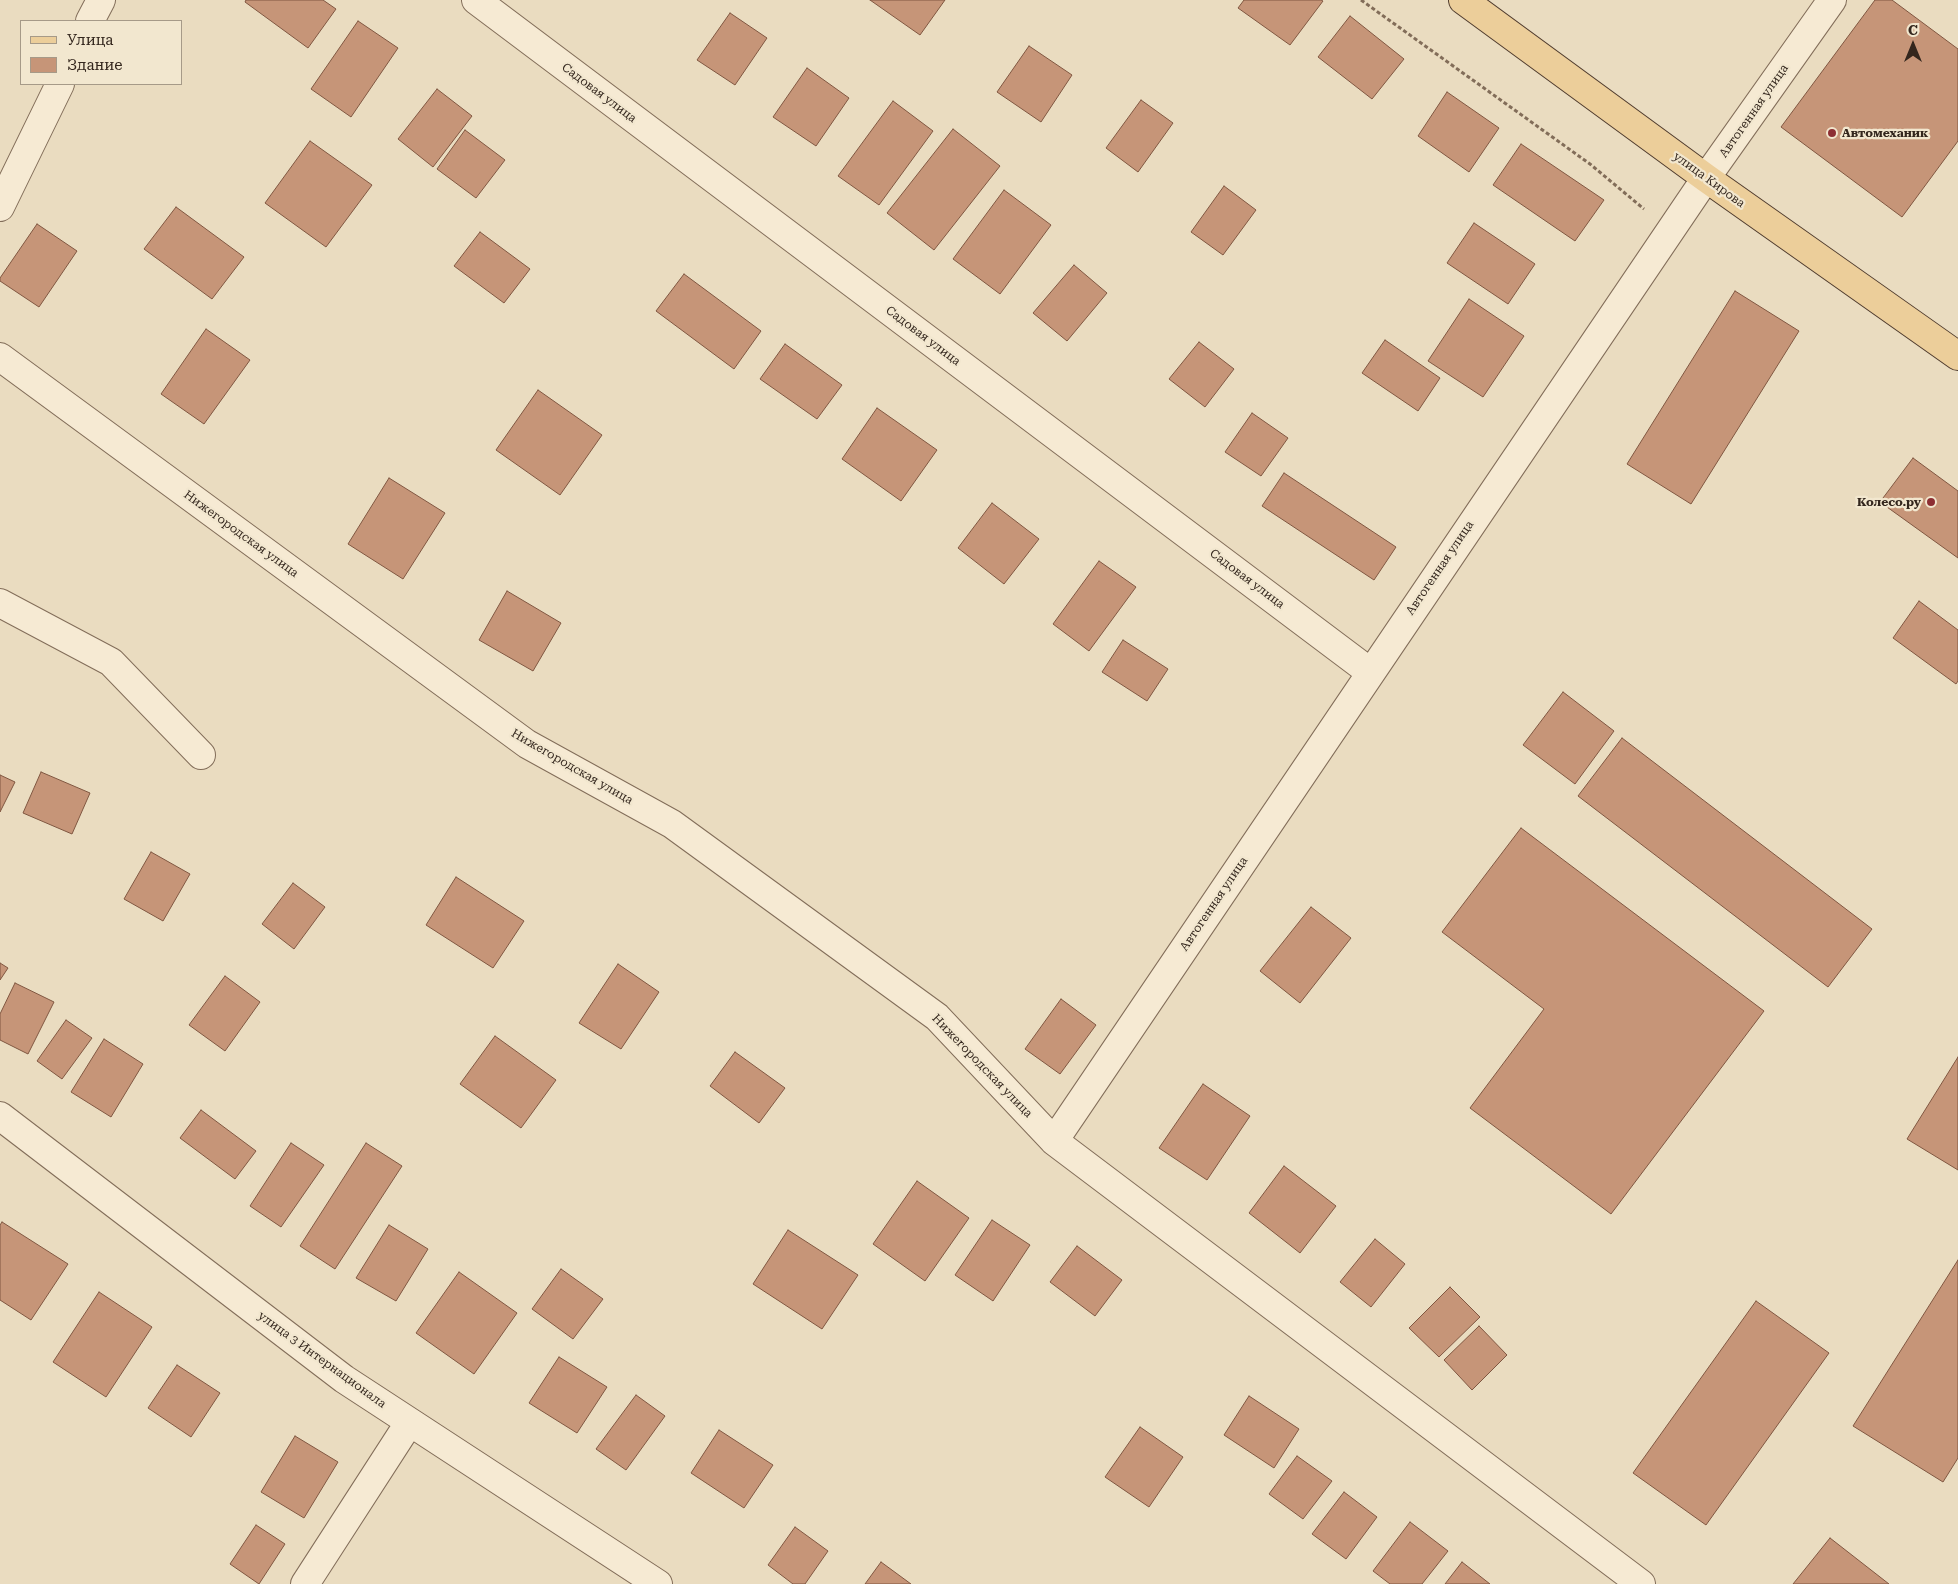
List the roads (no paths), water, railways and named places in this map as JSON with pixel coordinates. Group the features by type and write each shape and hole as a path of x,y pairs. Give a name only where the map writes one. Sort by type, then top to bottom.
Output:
{"main road":[{"name":"улица Кирова","path":"1476,4 1706,178 1958,356"}],"street":[{"path":"91,20 101,0"},
{"name":"Садовая улица","path":"476,0 1370,672"},
{"name":"Автогенная улица","path":"1054,1141 1706,178 1832,0"},
{"path":"0,207 60,85"},
{"name":"Нижегородская улица","path":"0,357 528,744 672,824 937,1017 1054,1141 1641,1584"},
{"path":"0,603 111,662 201,755"},
{"name":"улица 3 Интернационала","path":"0,1116 344,1379 658,1584"},
{"path":"305,1584 409,1423"}],"place":[{"name":"Автомеханик","path":"1832,133"},
{"name":"Колесо.ру","path":"1931,502"}]}
